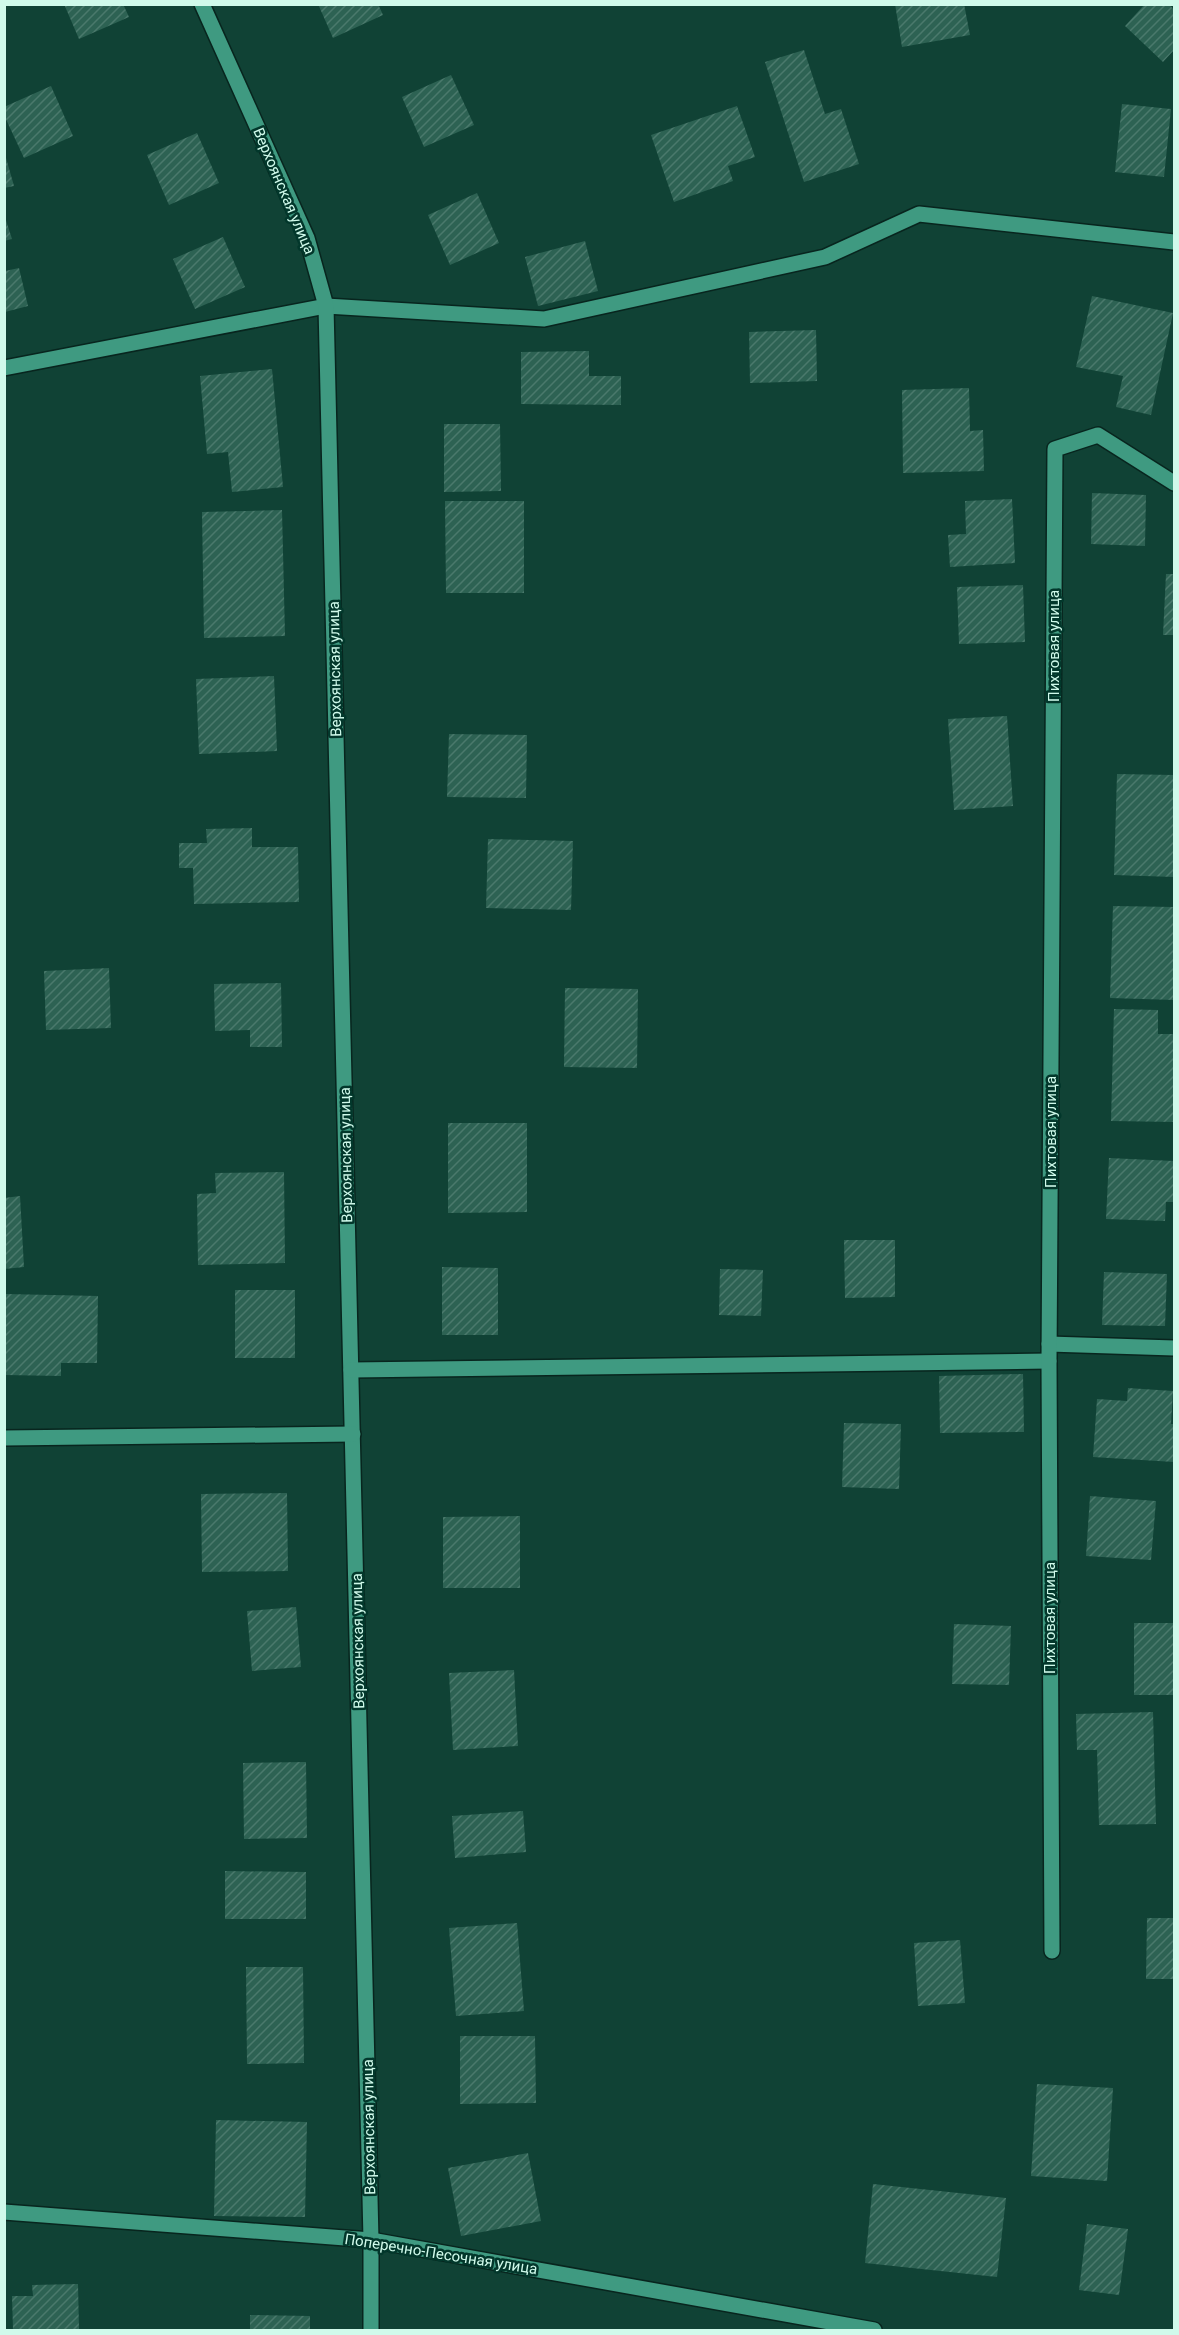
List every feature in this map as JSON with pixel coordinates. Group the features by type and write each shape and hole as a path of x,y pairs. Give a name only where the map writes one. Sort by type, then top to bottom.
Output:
{"street":[{"name":"Верхоянская улица","path":"202,4 307,238 326,306 371,2240 371,2331"},
{"path":"4,368 326,306 544,319 825,257 919,214 1174,242"},
{"name":"Пихтовая улица","path":"1052,1951 1049,1344 1055,449 1098,435 1174,483"},
{"path":"1049,1344 1174,1348"},
{"path":"351,1370 1049,1361"},
{"path":"4,1438 353,1434"},
{"name":"Поперечно-Песочная улица","path":"4,2212 371,2240 874,2331"}],"building":[{"path":"64,4 123,4 129,17 79,39"},
{"path":"318,4 378,4 383,15 333,38"},
{"path":"895,4 964,4 970,35 902,47"},
{"path":"1145,4 1169,4 1174,10 1174,50 1163,62 1125,26"},
{"path":"804,50 825,114 841,109 859,164 804,182 765,62"},
{"path":"451,75 474,125 424,147 402,97"},
{"path":"51,86 73,136 24,158 4,115 4,107"},
{"path":"1122,104 1171,109 1164,177 1115,172"},
{"path":"737,106 755,157 728,166 733,181 674,202 651,135"},
{"path":"197,133 219,183 169,205 147,155"},
{"path":"4,151 14,186 4,188"},
{"path":"477,193 499,243 450,265 428,215"},
{"path":"4,214 12,239 4,241"},
{"path":"223,237 245,287 195,309 173,259"},
{"path":"585,241 598,291 538,306 525,257"},
{"path":"19,268 28,306 5,312 5,271"},
{"path":"1092,296 1173,313 1151,415 1116,407 1123,376 1076,367"},
{"path":"816,330 817,381 750,383 749,332"},
{"path":"589,351 589,376 621,376 621,405 521,404 521,352"},
{"path":"272,369 283,487 232,492 228,452 207,454 200,376"},
{"path":"969,388 970,431 983,430 984,471 903,473 902,390"},
{"path":"444,424 500,424 501,491 444,492"},
{"path":"1092,493 1146,495 1145,546 1091,544"},
{"path":"1012,499 1015,563 950,567 948,535 966,534 965,501"},
{"path":"445,501 524,501 524,593 446,593"},
{"path":"282,510 285,636 204,638 202,512"},
{"path":"1166,574 1174,574 1174,635 1163,635"},
{"path":"1023,585 1025,642 959,644 957,587"},
{"path":"274,676 277,751 199,754 196,679"},
{"path":"1007,716 1013,806 954,810 948,719"},
{"path":"449,734 527,735 526,798 447,797"},
{"path":"1117,774 1174,775 1174,877 1114,875"},
{"path":"252,828 252,847 298,847 299,902 194,904 193,868 179,868 179,843 207,843 206,829"},
{"path":"488,839 573,841 571,910 486,908"},
{"path":"1113,906 1174,907 1174,1000 1110,998"},
{"path":"109,968 111,1028 46,1030 44,971"},
{"path":"281,983 282,1047 250,1047 250,1030 215,1031 214,984"},
{"path":"565,988 638,989 637,1068 564,1067"},
{"path":"1114,1009 1158,1010 1158,1034 1174,1034 1174,1122 1111,1121"},
{"path":"448,1123 527,1123 527,1212 448,1213"},
{"path":"1109,1158 1174,1161 1174,1202 1166,1202 1165,1221 1106,1219"},
{"path":"284,1172 285,1263 198,1265 197,1194 216,1193 215,1173"},
{"path":"20,1196 24,1267 4,1269 4,1198"},
{"path":"844,1240 895,1240 895,1297 845,1298"},
{"path":"442,1267 498,1268 498,1335 442,1335"},
{"path":"720,1269 763,1270 761,1316 719,1315"},
{"path":"1104,1272 1167,1274 1165,1326 1102,1325"},
{"path":"235,1290 295,1290 295,1358 235,1358"},
{"path":"6,1294 98,1296 97,1363 61,1363 61,1376 5,1375"},
{"path":"1023,1374 1024,1432 940,1433 939,1376"},
{"path":"1128,1388 1173,1391 1171,1424 1174,1424 1174,1462 1093,1457 1097,1399 1127,1401"},
{"path":"844,1423 901,1424 899,1489 842,1487"},
{"path":"287,1493 288,1571 202,1572 201,1494"},
{"path":"1090,1496 1156,1501 1151,1560 1086,1556"},
{"path":"520,1516 520,1588 443,1588 443,1517"},
{"path":"296,1607 301,1667 252,1671 247,1611"},
{"path":"1134,1623 1174,1623 1174,1695 1134,1695"},
{"path":"954,1624 1011,1626 1009,1685 952,1684"},
{"path":"514,1670 518,1746 453,1750 449,1673"},
{"path":"1153,1712 1156,1824 1099,1825 1097,1750 1077,1750 1076,1714"},
{"path":"306,1762 307,1838 244,1839 243,1763"},
{"path":"523,1811 526,1852 455,1858 452,1816"},
{"path":"225,1871 306,1872 306,1919 225,1919"},
{"path":"1147,1918 1174,1918 1174,1979 1146,1979"},
{"path":"517,1923 524,2011 456,2016 449,1928"},
{"path":"960,1940 965,2003 918,2006 914,1943"},
{"path":"246,1967 303,1967 304,2063 247,2064"},
{"path":"460,2036 535,2036 536,2103 460,2104"},
{"path":"1037,2084 1113,2088 1107,2181 1031,2176"},
{"path":"216,2120 307,2122 305,2217 214,2216"},
{"path":"528,2153 541,2221 461,2236 448,2168"},
{"path":"873,2184 1006,2198 997,2277 865,2263"},
{"path":"1087,2224 1128,2229 1119,2295 1079,2290"},
{"path":"78,2284 79,2329 13,2330 12,2296 33,2296 32,2285"},
{"path":"250,2315 310,2316 310,2330 250,2330"}]}
